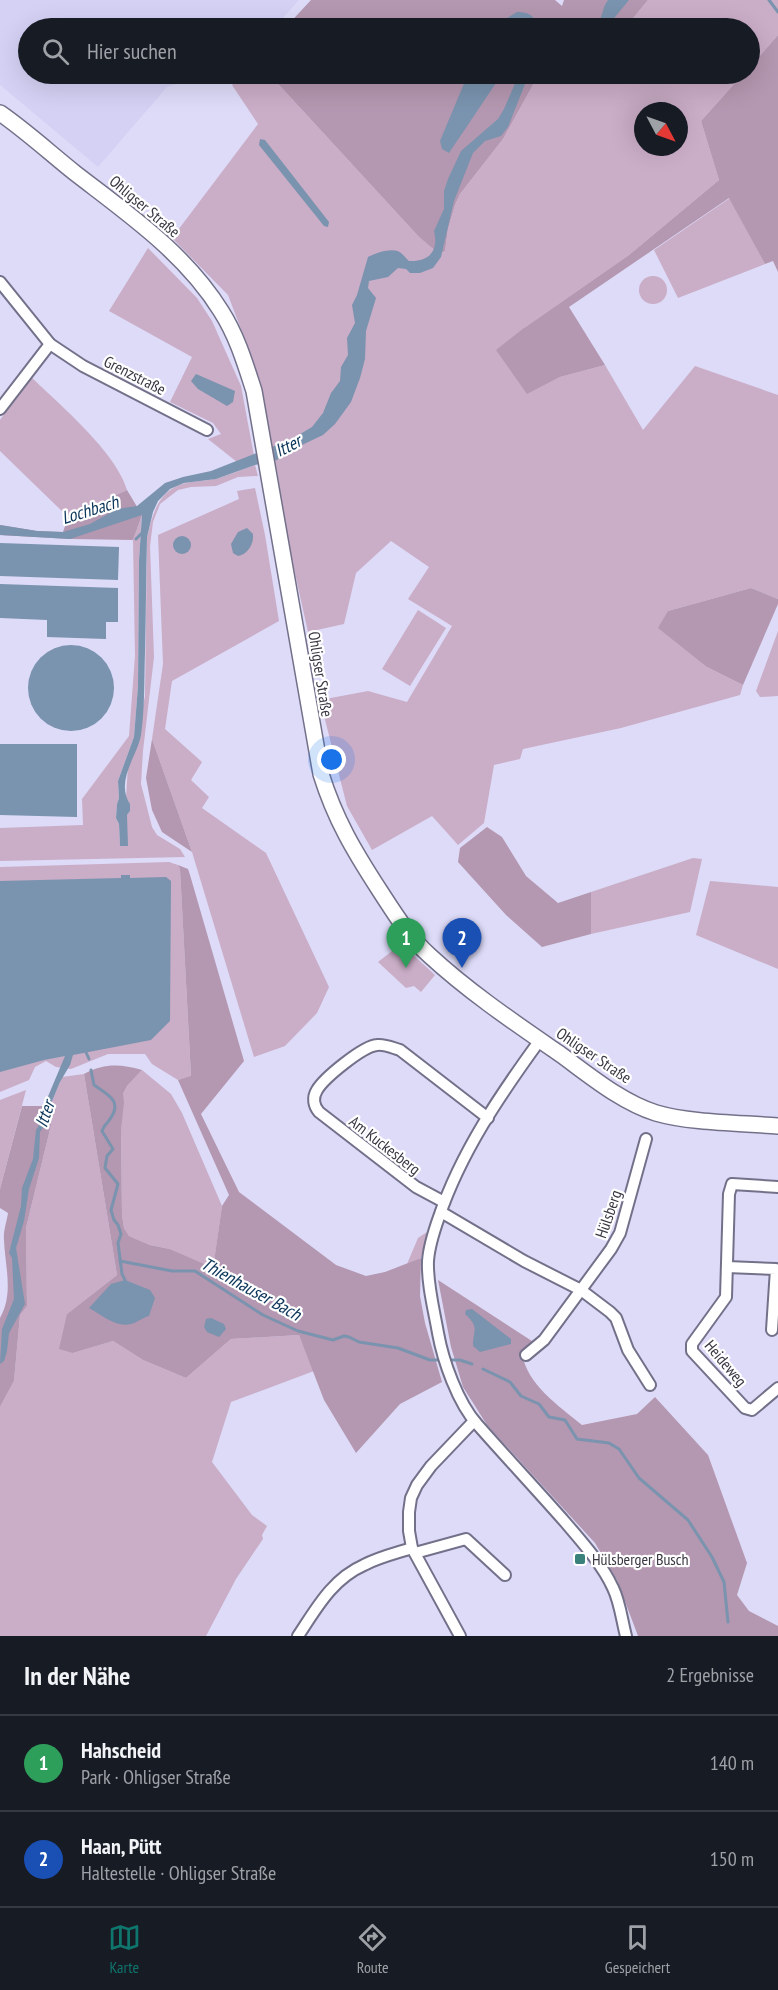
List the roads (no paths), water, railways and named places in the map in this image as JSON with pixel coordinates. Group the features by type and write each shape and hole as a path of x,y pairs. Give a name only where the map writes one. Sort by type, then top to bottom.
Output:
{"main road":[{"name":"Ohligser Straße","path":"0,113 145,227 196,276 221,312 242,354 254,391 264,442 314,741 330,806 350,845 408,933 456,978 540,1040 638,1105 657,1113 683,1118 778,1126"}],"street":[{"name":"Grenzstraße","path":"0,282 50,344 83,366 207,430"},
{"path":"0,409 50,344"},
{"path":"540,1040 465,1155 442,1207 430,1247 428,1263 441,1346 454,1384 474,1421 535,1487 591,1553 613,1588 626,1636"},
{"name":"Am Kuckesberg","path":"488,1118 400,1050 377,1045 363,1049 315,1092 314,1104 319,1112 442,1207 524,1261 581,1290"},
{"name":"Hülsberg","path":"526,1355 544,1340 612,1249 620,1233 646,1139"},
{"name":"Heideweg","path":"778,1187 732,1184 729,1194 726,1297 692,1344 692,1351 745,1408 752,1410 778,1388"},
{"path":"727,1267 777,1269 771,1330"},
{"path":"581,1290 616,1318 628,1350 650,1385"},
{"path":"460,1636 414,1551 409,1531 409,1512 411,1498 417,1485 431,1466 474,1421"},
{"path":"298,1636 326,1594 347,1575 364,1564 466,1539 505,1575"}],"water":[{"path":"608,0 629,0 614,18 601,18"},
{"path":"517,12 526,13 534,18 507,18"},
{"path":"464,84 495,84 449,153 442,149 440,141"},
{"name":"Itter","path":"515,84 525,84 508,127 501,136 485,141 473,153 454,201 441,257 433,268 420,273 410,273 406,269 398,268 388,277 369,281 368,288 376,298 366,331 365,359 351,402 335,424 323,435 285,453 277,460 216,479 184,483 170,489 158,501 147,537 141,735 126,778 126,795 130,804 130,811 127,815 128,846 120,846 119,824 116,818 119,798 118,781 134,737 138,686 139,560 142,515 70,539 0,535 0,525 37,531 63,532 90,524 117,509 137,506 165,483 211,471 292,439 312,427 323,413 331,393 340,381 341,367 348,355 347,338 355,323 352,305 368,257 390,250 399,252 409,261 416,261 431,254 435,244 434,231 444,209 444,191 461,151 498,119"},
{"path":"260,139 265,140 329,222 328,227 324,226 259,145"},
{"path":"196,374 235,391 233,402 227,406 198,389 191,381"},
{"path":"247,528 253,534 250,548 238,556 233,553 231,544 238,532"},
{"path":"178,536 186,536 191,541 189,552 178,554 173,549 173,541"},
{"path":"0,543 119,547 118,580 0,576"},
{"path":"0,584 118,588 118,622 106,622 106,639 47,637 47,620 0,618"},
{"path":"71,645 95,652 107,664 114,688 107,712 95,724 71,731 47,724 35,712 28,688 35,664 47,652"},
{"path":"0,744 77,744 77,817 0,815"},
{"name":"Itter","path":"121,875 130,875 130,878 166,877 171,881 170,1021 151,1040 73,1055 50,1106 49,1119 40,1132 39,1158 29,1189 24,1221 16,1248 25,1304 9,1333 7,1351 4,1361 0,1364 2,1329 14,1299 12,1258 9,1253 21,1206 22,1188 33,1159 36,1130 44,1117 44,1106 65,1056 0,1072 0,881 121,878"},
{"path":"125,1280 150,1290 155,1298 149,1316 125,1325 109,1320 89,1308 111,1284"},
{"path":"472,1309 511,1339 511,1344 480,1352 473,1346 475,1329 465,1314 466,1310"},
{"path":"211,1318 224,1324 226,1329 219,1337 207,1332 204,1327 206,1319"}],"waterway":[{"path":"769,0 778,12"},
{"path":"136,539 143,532"},
{"name":"Thienhauser Bach","path":"85,1050 89,1059"},
{"name":"Thienhauser Bach","path":"91,1070 94,1085 109,1095 115,1108 102,1131 113,1149 107,1156 105,1168 118,1184 111,1210 121,1234 118,1243 122,1274 125,1280"},
{"name":"Thienhauser Bach","path":"120,1261 172,1271 195,1271 263,1315 298,1331 333,1340 344,1336 349,1337 359,1342 398,1348 430,1360 441,1360"},
{"name":"Thienhauser Bach","path":"447,1360 460,1360 472,1364"},
{"name":"Thienhauser Bach","path":"483,1369 510,1382 521,1396 539,1404 549,1417 565,1420 577,1439 609,1443 619,1449 639,1478 688,1520 712,1557 724,1582 728,1622"}],"place":[{"name":"Hahscheid","path":"406,968"},
{"name":"Haan, Pütt","path":"462,968"},
{"name":"Hülsberger Busch","path":"580,1559"}],"water label":[{"name":"Lochbach","path":"90,510"}]}
